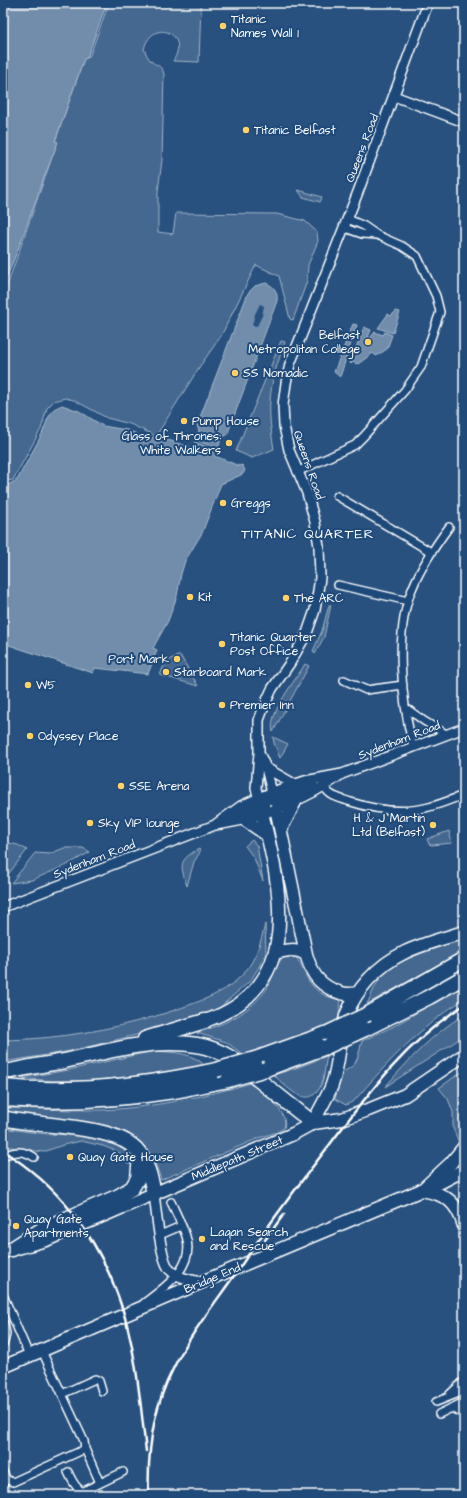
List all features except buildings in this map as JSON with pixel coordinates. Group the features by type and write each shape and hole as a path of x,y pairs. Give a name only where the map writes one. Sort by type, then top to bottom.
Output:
{"highway":[{"path":"3,1087 52,1090 114,1087 160,1082 216,1070 255,1059 328,1033 368,1014 464,959"},
{"path":"3,1099 34,1101 85,1101 175,1091 228,1080 266,1069 326,1048 429,997 464,977"},
{"path":"120,1048 153,1036 205,1021"},
{"path":"3,1071 11,1071 63,1061 120,1048 176,1043 198,1045 220,1052 232,1058 313,1123"},
{"path":"3,1118 17,1122 109,1134 128,1143 136,1149 150,1173 154,1194"},
{"path":"8,1250 43,1229 119,1196 132,1188 138,1178 140,1156"}],"main road":[{"path":"274,800 306,954 311,971 322,986 342,994 357,993"},
{"path":"281,829 296,800"},
{"path":"205,1021 222,1015 235,1008 250,996 258,987 268,970 275,953 278,938 279,900 260,805"},
{"path":"244,820 267,835"},
{"path":"313,1123 332,1084 337,1066 345,1020 357,993 376,972 398,955 426,943 464,932"},
{"path":"275,953 289,950 299,951 306,954"},
{"name":"Middlepath Street","path":"8,1250 46,1240 292,1134 313,1123 342,1119 404,1095 464,1054"},
{"name":"Bridge End","path":"422,1190 451,1163 462,1149"},
{"name":"Bridge End","path":"3,1367 136,1309 422,1190 464,1170"},
{"path":"422,1190 436,1192 447,1199 456,1208 464,1226"}],"street":[{"name":"Queens Road","path":"260,805 256,779 259,753 258,729 261,714 272,689 290,664 307,633 315,610 320,578 320,546 315,522 307,493 297,472 286,442 283,405 286,383 290,364 345,228 428,3"},
{"path":"394,96 464,122"},
{"path":"297,472 355,445 404,390 421,367 440,312 436,296 417,256 402,246 377,235 364,226 348,219"},
{"path":"345,228 362,234 377,235"},
{"path":"337,496 431,552"},
{"path":"413,747 403,685 402,642 404,621 412,588 431,552 449,527"},
{"path":"338,585 408,601"},
{"path":"344,680 366,690 403,685"},
{"path":"406,708 413,714 446,734"},
{"name":"Sydenham Road","path":"3,907 215,825 244,820 260,805 274,800 296,800 342,774 464,728"},
{"name":"Queens Road","path":"259,753 266,768 274,800"},
{"path":"266,768 294,784"},
{"path":"274,800 324,783 327,792 337,797 359,805 390,811 407,811 429,807 464,795"},
{"name":"Sydenham Road","path":"215,825 229,815 238,814 274,800 294,784 324,783"},
{"path":"3,1156 16,1151 25,1152 34,1157"},
{"path":"154,1194 166,1265 169,1270 177,1275 189,1280 202,1282"},
{"path":"136,1309 168,1284 177,1275 186,1261 188,1249 187,1238 171,1202"},
{"path":"160,1235 181,1226"},
{"path":"3,1295 29,1355"},
{"path":"3,1325 5,1334 3,1342"},
{"path":"40,1350 84,1441 85,1449 100,1483"},
{"path":"62,1394 95,1379 99,1381 102,1391"},
{"path":"446,1398 464,1381"},
{"path":"436,1402 464,1391"},
{"path":"440,1414 464,1402"},
{"path":"451,1408 464,1414"},
{"path":"3,1472 6,1480 13,1482 85,1449"},
{"path":"68,1472 73,1484 85,1494 100,1483 123,1472"}],"shaded area":[{"path":"3,3 107,3 87,58 84,59 55,141 58,142 3,287"},
{"path":"109,3 201,3 199,62 173,61 177,51 177,43 174,36 168,32 161,31 154,33 148,39 144,49 150,60 160,67 164,74 162,160 158,191 158,232 173,234 176,213 277,214 305,221 317,232 318,241 308,265 307,281 293,320 290,319 279,276 256,265 221,336 200,366 156,436 130,424 107,418 74,400 65,398 54,401 47,408 41,429 13,480 7,481 3,479 3,297 57,143 55,142 84,59 90,55"},
{"path":"298,190 322,197 320,202 303,197"},
{"path":"266,283 272,286 275,290 277,301 227,435 221,438 218,449 196,440 199,431 197,425 248,293 255,286"},
{"path":"396,311 400,312 393,333 378,328 388,314 391,316"},
{"path":"353,324 357,325 340,377 334,372"},
{"path":"364,327 371,330 368,337 370,338 375,332 383,335 385,332 392,335 387,349 376,356 373,353 358,364 353,362 351,364 350,363"},
{"path":"281,341 285,342 275,371 270,395 270,419 274,449 252,458 236,451"},
{"path":"62,405 79,411 103,426 127,430 137,434 144,441 156,436 192,448 195,442 217,451 215,456 239,466 242,465 245,470 243,474 221,484 202,533 185,561 177,596 168,621 153,648 157,650 148,674 95,668 93,673 3,643 3,484 6,486 17,480 42,434 48,418 54,409"},
{"path":"329,605 331,605 324,637 315,654 313,651 322,631"},
{"path":"180,655 198,686 160,675 166,661"},
{"path":"305,664 309,666 273,732 272,725 278,707"},
{"path":"273,737 288,744 280,758 274,743"},
{"path":"449,831 452,843 429,844 427,839"},
{"path":"252,840 257,846 263,881 254,858 245,846"},
{"path":"3,842 18,845 27,850 3,881"},
{"path":"64,848 83,848 90,852 67,865 32,880 11,883 35,853 49,854"},
{"path":"199,849 200,852 194,862 187,886 182,864 187,856"},
{"path":"265,924 266,953 259,967 250,981 218,1009 201,1017 160,1029 71,1051 3,1062 3,1040 70,1035 114,1027 157,1016 187,1006 222,991 237,980 252,962 258,950"},
{"path":"464,939 464,951 367,1004 379,980 392,968 411,957"},
{"path":"295,955 314,988 323,995 341,1000 338,1020 314,1031 244,1055 226,1042 197,1033 226,1022 245,1011 265,991 277,965 281,960 285,957"},
{"path":"464,985 464,999 419,1033 392,1059 354,1101 346,1105 335,1099 342,1073 354,1065 358,1057 362,1041 394,1026"},
{"path":"464,1015 464,1036 385,1087 431,1039"},
{"path":"153,1051 174,1052 188,1055 200,1061 205,1066 152,1075 116,1079 57,1081 20,1078 69,1070"},
{"path":"327,1056 323,1080 313,1096 300,1096 293,1092 274,1075 299,1067"},
{"path":"464,1070 464,1136 459,1143 453,1128 453,1112 448,1099 439,1088"},
{"path":"251,1083 268,1097 279,1109 285,1122 284,1128 161,1180 157,1168 148,1151 139,1141 124,1131 113,1127 90,1123 42,1119 3,1112 3,1108 101,1110 139,1107 196,1097"},
{"path":"3,1128 43,1134 84,1136 109,1141 119,1146 127,1154 131,1164 127,1164 124,1157 118,1152 103,1146 81,1141 43,1152 4,1146"}],"pier":[{"path":"260,304 264,306 262,316 257,326 252,325 255,314"}],"railway":[{"path":"149,1495 150,1446 156,1414 166,1384 173,1369 195,1331 281,1208 373,1089 389,1070 424,1035 443,1019 464,1005"},
{"path":"3,1151 23,1164 58,1196 87,1232 99,1253 118,1296 129,1333 139,1393 146,1451"},
{"path":"265,1240 284,1214"}],"place":[{"name":"Titanic Names Wall 1","path":"223,26"},
{"name":"Titanic Belfast","path":"246,130"},
{"name":"Belfast Metropolitan College","path":"368,342"},
{"name":"SS Nomadic","path":"235,373"},
{"name":"Pump House","path":"184,421"},
{"name":"Glass of Thrones: White Walkers","path":"229,443"},
{"name":"Greggs","path":"223,503"},
{"name":"Kit","path":"190,597"},
{"name":"The ARC","path":"286,598"},
{"name":"Titanic Quarter Post Office","path":"222,644"},
{"name":"Port Mark","path":"177,659"},
{"name":"Starboard Mark","path":"166,672"},
{"name":"W5","path":"28,685"},
{"name":"Premier Inn","path":"222,705"},
{"name":"Odyssey Place","path":"30,736"},
{"name":"SSE Arena","path":"121,786"},
{"name":"Sky VIP lounge","path":"90,823"},
{"name":"H & J Martin Ltd (Belfast)","path":"433,825"},
{"name":"Quay Gate House","path":"70,1157"},
{"name":"Quay Gate Apartments","path":"16,1226"},
{"name":"Lagan Search and Rescue","path":"202,1239"}],"district":[{"name":"TITANIC QUARTER","path":"308,533"}]}
